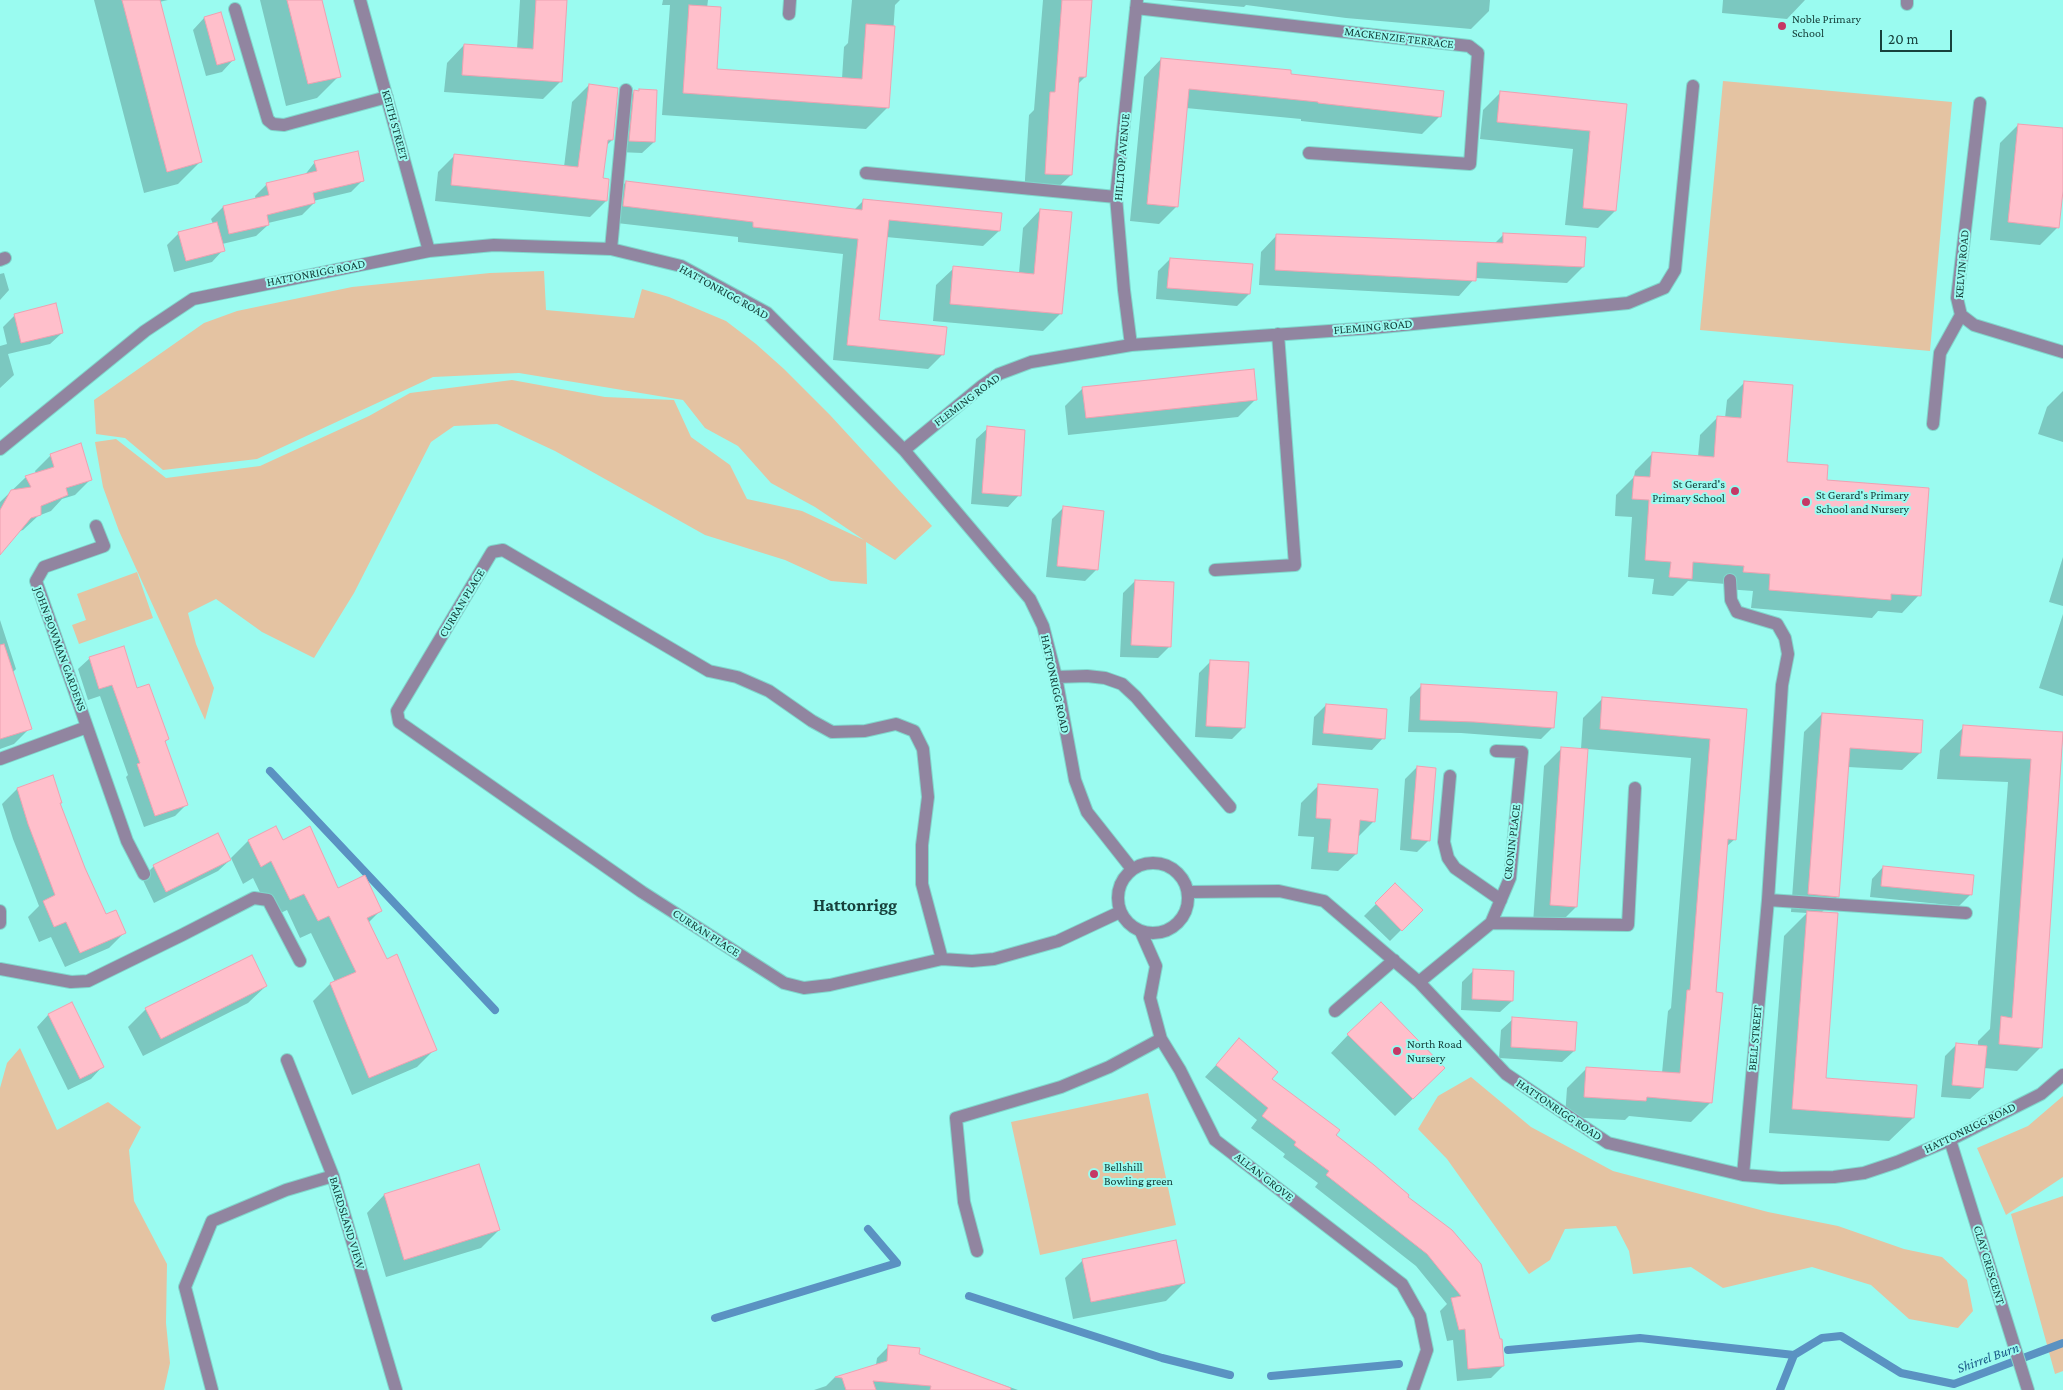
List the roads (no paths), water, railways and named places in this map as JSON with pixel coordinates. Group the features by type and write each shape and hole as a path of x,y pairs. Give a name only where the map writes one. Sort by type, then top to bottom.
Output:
{"street":[{"name":"KEITH STREET","path":"360,0 429,251"},
{"path":"789,14 790,0"},
{"name":"MACKENZIE TERRACE","path":"1136,4 1469,46 1478,53 1470,164 1309,153"},
{"name":"HILLTOP AVENUE","path":"1131,345 1116,197 1136,4"},
{"path":"236,9 268,120 273,124 284,125 387,97"},
{"name":"FLEMING ROAD","path":"904,450 999,374 1031,362 1131,345 1372,328 1628,303 1664,288 1675,270 1693,86"},
{"path":"611,249 626,90"},
{"name":"KELVIN ROAD","path":"1980,104 1957,298 1961,314 1974,325 2063,352"},
{"path":"866,173 1116,197"},
{"name":"HATTONRIGG ROAD","path":"0,449 145,331 193,300 429,251 494,246 611,249 681,266 766,313 904,450 1030,599 1043,626 1056,677 1075,780 1087,812 1132,869"},
{"path":"1933,424 1940,353 1961,314"},
{"path":"1215,570 1295,565 1278,334"},
{"name":"JOHN BOWMAN GARDENS","path":"96,526 104,546 44,567 36,581 127,841 144,874"},
{"name":"CURRAN PLACE","path":"942,959 922,884 922,845 928,797 923,749 914,731 896,724 865,731 832,732 812,722 769,691 737,677 709,671 503,550 492,552 397,711 399,722 642,892 784,983 804,988 830,985 942,959 972,962 994,959 1058,941 1120,912"},
{"name":"BELL STREET","path":"1730,580 1731,600 1737,612 1777,624 1785,638 1788,654 1782,685 1768,900 1743,1175"},
{"path":"1056,677 1087,676 1104,678 1122,684 1142,704 1230,807"},
{"name":"JOHN BOWMAN GARDENS","path":"0,758 88,727"},
{"name":"CRONIN PLACE","path":"1419,982 1491,923 1510,878 1522,752 1496,751"},
{"path":"1450,776 1444,842 1448,858 1455,868 1500,900"},
{"path":"1491,923 1628,925 1635,788"},
{"path":"1143,864 1164,864 1176,871 1184,880 1188,892 1188,904 1179,922 1170,930 1156,934 1141,932 1127,923 1120,912 1118,894 1122,882 1132,869 1143,864"},
{"name":"HATTONRIGG ROAD","path":"1188,892 1279,891 1324,901 1419,982 1506,1074 1608,1143 1743,1175 1781,1178 1825,1177 1864,1173 1897,1162 1950,1140 2041,1094 2063,1075"},
{"path":"0,968 71,982 88,980 254,898 268,900 300,961"},
{"path":"1768,900 1966,913"},
{"path":"0,911 0,923"},
{"name":"ALLAN GROVE","path":"1141,932 1156,966 1150,998 1161,1039 1180,1070 1215,1140 1402,1284 1420,1316 1427,1350 1413,1390"},
{"path":"1335,1011 1394,960"},
{"path":"977,1251 964,1202 956,1118 1061,1088 1109,1067 1161,1039"},
{"name":"BAIRDSLAND VIEW","path":"287,1060 333,1176 396,1390"},
{"name":"CLAY CRESCENT","path":"1950,1140 2028,1390"},
{"path":"212,1390 185,1287 212,1221 286,1190 333,1176"}],"waterway":[{"path":"270,771 495,1010"},
{"path":"715,1318 897,1263 868,1229"},
{"path":"969,1296 1162,1358 1230,1375"},
{"name":"Shirrel Burn","path":"1780,1390 1794,1355 1822,1338 1841,1336 1901,1373 1954,1384 2063,1343"},
{"path":"1508,1350 1640,1338 1794,1355"},
{"path":"1271,1376 1399,1364"}],"place":[{"name":"Noble Primary School","path":"1782,26"},
{"name":"St Gerard's Primary School","path":"1735,491"},
{"name":"St Gerard's Primary School and Nursery","path":"1806,502"},
{"name":"North Road Nursery","path":"1397,1051"},
{"name":"Bellshill Bowling green","path":"1094,1174"}],"district":[{"name":"Hattonrigg","path":"855,905"}]}
